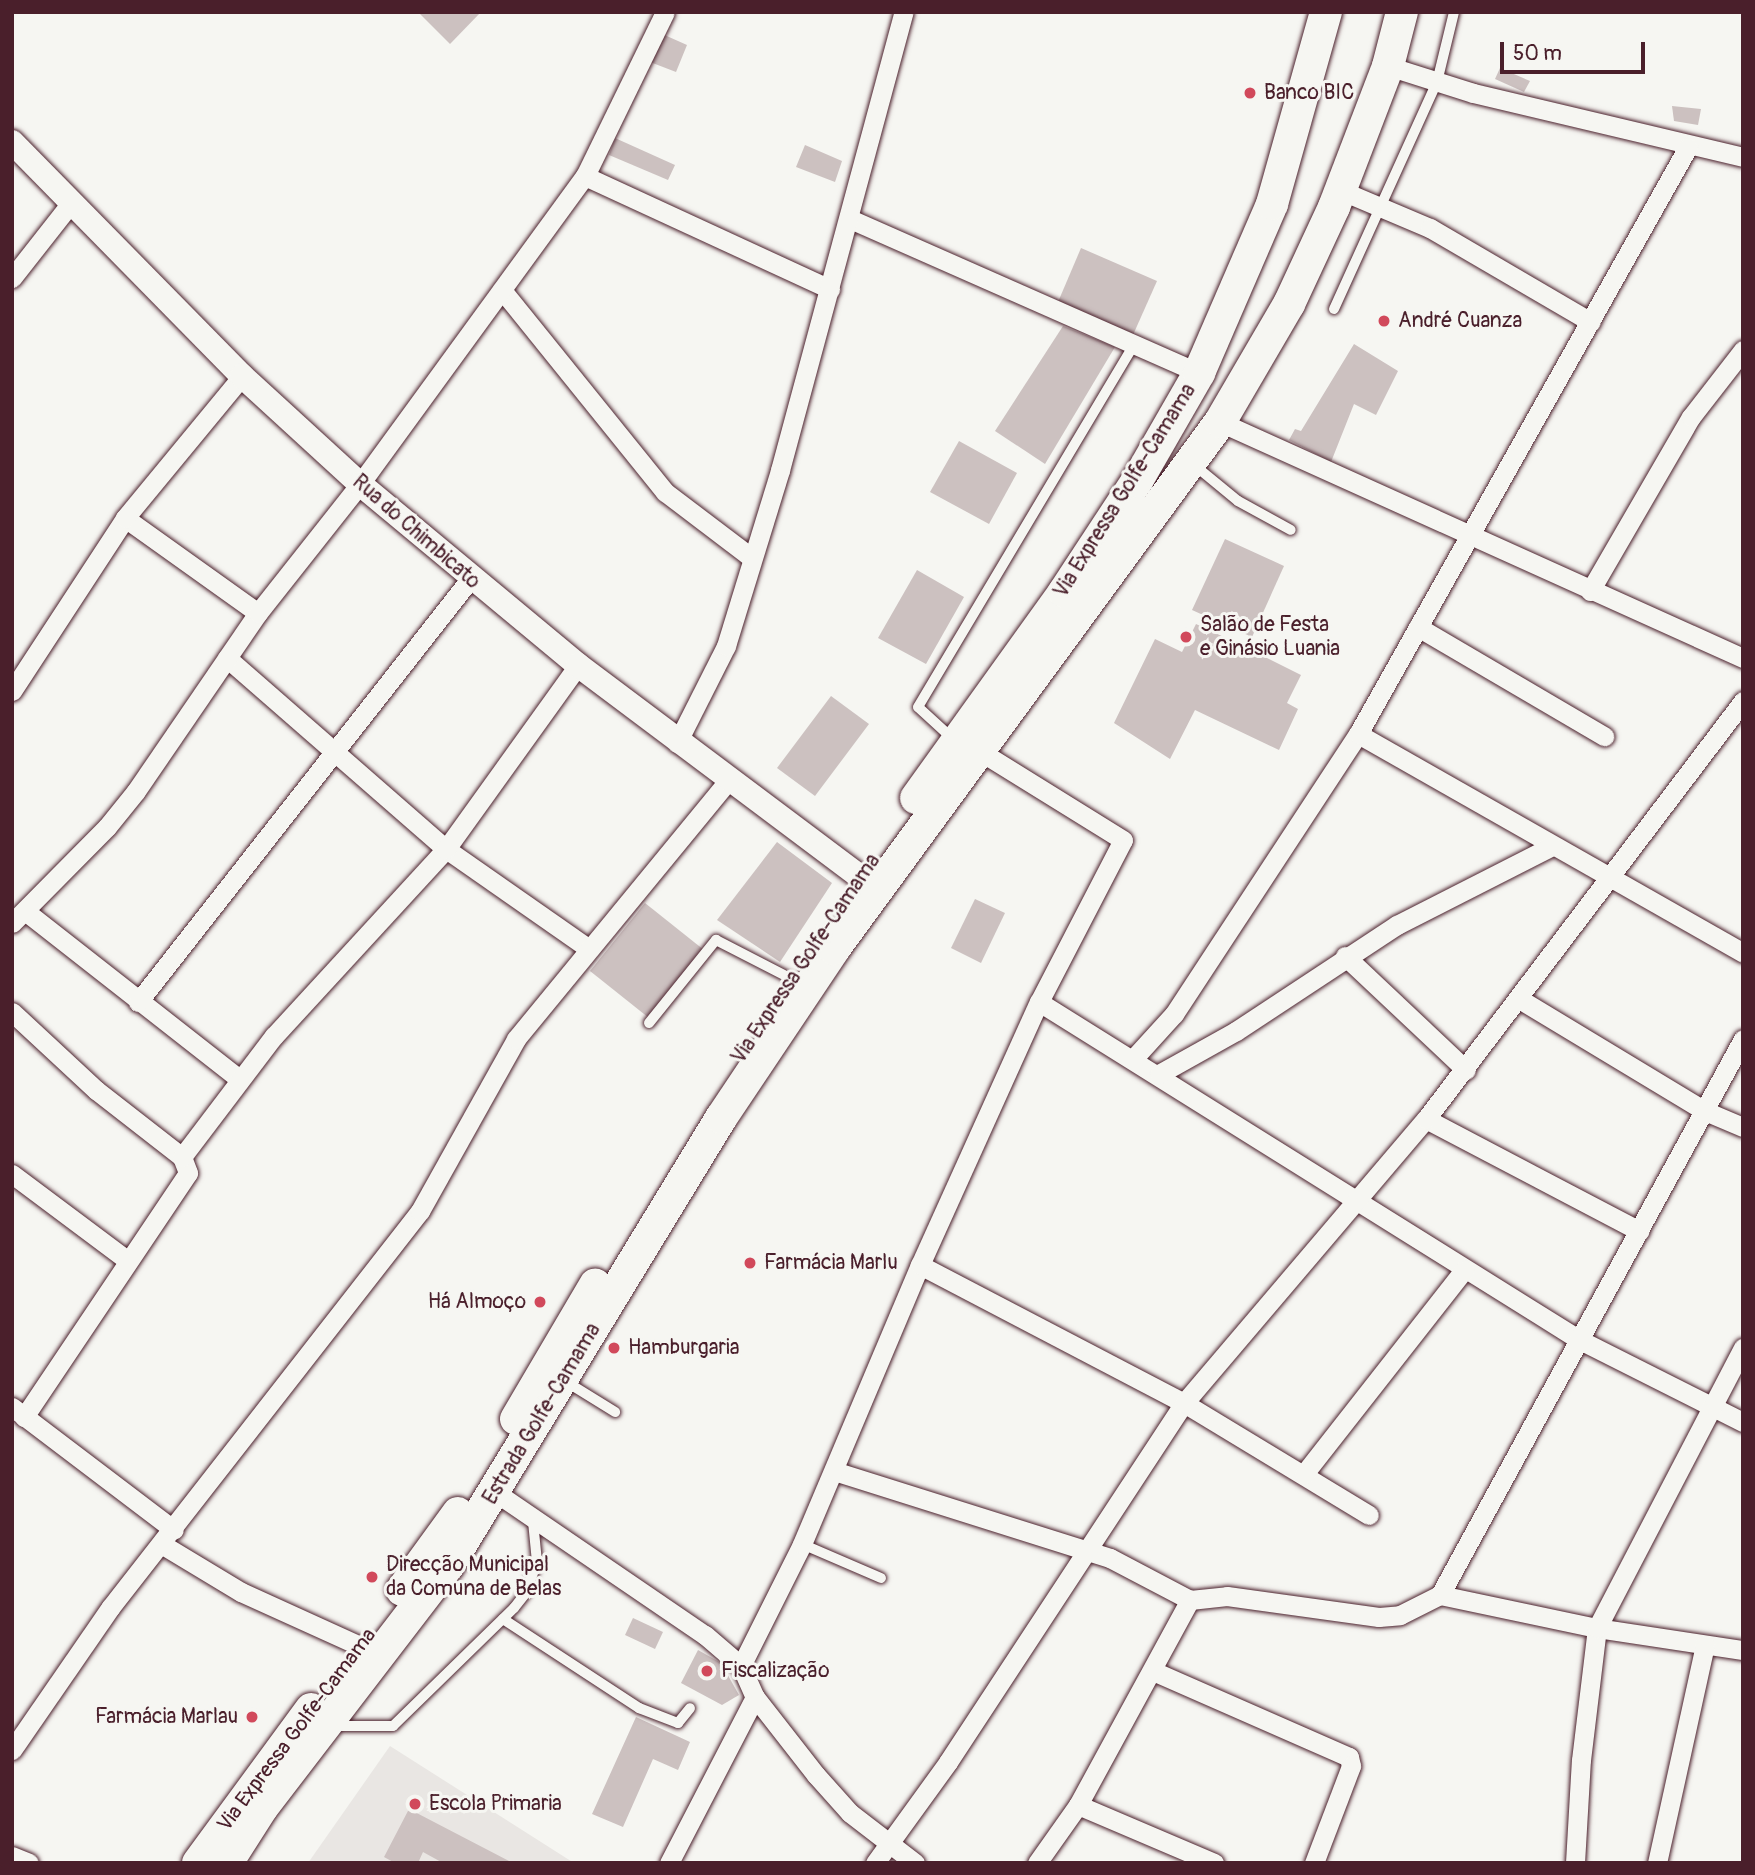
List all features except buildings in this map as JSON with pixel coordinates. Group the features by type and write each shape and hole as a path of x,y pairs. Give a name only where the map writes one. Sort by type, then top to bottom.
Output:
{"highway":[{"name":"Via Expressa Golfe-Camama","path":"834,949 1086,559 1199,373 1272,204 1326,12"},
{"name":"Via Expressa Golfe-Camama","path":"198,1863 268,1763 360,1646 477,1485 682,1142 860,877 1191,463 1220,422 1289,304 1340,190 1388,66 1402,12"},
{"name":"Estrada Golfe-Camama","path":"227,1863 325,1726 448,1566 565,1380 721,1118 834,949"}],"street":[{"path":"239,1079 138,1002 18,917 114,818 258,613 360,484 585,176 664,12"},
{"path":"677,743 726,646 850,219 904,12"},
{"path":"1388,66 1437,82 1688,147 1743,158"},
{"name":"Rua do Chimbicato","path":"12,142 242,376 360,484 470,579 677,743 860,877"},
{"path":"1133,1059 1174,1014 1359,734 1467,536 1591,322 1688,147"},
{"path":"585,176 830,289"},
{"path":"1340,190 1430,228 1591,322"},
{"path":"12,278 70,204"},
{"path":"850,219 1199,373"},
{"path":"502,290 665,492 752,558"},
{"path":"1590,591 1691,417 1743,350"},
{"path":"12,691 125,518 183,443 242,376"},
{"path":"1220,422 1467,536 1743,658"},
{"path":"125,518 258,613"},
{"path":"138,1002 332,751 470,579"},
{"path":"1418,627 1604,736"},
{"path":"228,658 446,849 588,948"},
{"path":"182,1157 239,1079 446,849 578,665"},
{"path":"874,1863 948,1762 1184,1403 1359,1202 1466,1070 1521,1000 1606,877 1743,701"},
{"path":"1359,734 1743,953"},
{"path":"741,1666 802,1544 920,1265 1039,1002 1124,840 967,745"},
{"path":"12,1750 110,1608 169,1537 420,1211 516,1039 588,948 728,781"},
{"path":"1159,1074 1236,1031 1345,956 1477,881 1552,846"},
{"path":"1345,956 1466,1070"},
{"path":"1521,1000 1705,1111 1743,1127"},
{"path":"1039,1002 1159,1074 1464,1270 1578,1339 1743,1422"},
{"path":"13,1015 96,1090 182,1157 188,1173 18,1412 169,1537 241,1592 360,1646"},
{"path":"834,1471 1087,1554 1110,1558 1190,1600 1227,1596 1379,1618 1400,1615 1440,1595 1743,1039"},
{"path":"1426,1119 1639,1231"},
{"path":"12,1174 127,1260"},
{"path":"920,1265 1184,1403 1369,1516"},
{"path":"1304,1474 1464,1270"},
{"path":"1575,1863 1581,1760 1597,1628 1710,1406 1743,1348"},
{"path":"495,1492 705,1634 741,1666 755,1697 850,1813 915,1863"},
{"path":"1440,1595 1597,1628 1743,1650"},
{"path":"1037,1863 1078,1805 1190,1600"},
{"path":"1657,1863 1705,1645"},
{"path":"1153,1671 1349,1757 1352,1766 1314,1863"},
{"path":"669,1863 755,1697"},
{"path":"1078,1805 1213,1863"},
{"path":"12,1856 29,1863"}],"lane":[{"path":"1334,309 1437,82 1454,12"},
{"path":"967,745 918,707 1134,344"},
{"path":"1191,463 1238,501 1291,530"},
{"path":"649,1023 716,940 792,979"},
{"path":"565,1380 615,1412"},
{"path":"325,1726 393,1727 503,1619 533,1578 538,1547 531,1516"},
{"path":"802,1544 881,1578"},
{"path":"503,1619 639,1708 678,1723 690,1708"}],"shaded area":[{"name":"Escola Primaria","path":"390,1746 574,1863 308,1863"}],"place":[{"name":"Banco BIC","path":"1250,93"},
{"name":"André Cuanza","path":"1384,321"},
{"name":"Salão de Festa e Ginásio Luania","path":"1186,637"},
{"name":"Farmácia Marlu","path":"750,1263"},
{"name":"Há Almoço","path":"540,1302"},
{"name":"Hamburgaria","path":"614,1348"},
{"name":"Direcção Municipal da Comuna de Belas","path":"372,1577"},
{"name":"Fiscalização","path":"707,1671"},
{"name":"Farmácia Marlau","path":"252,1717"},
{"name":"Escola Primaria","path":"415,1804"}]}
